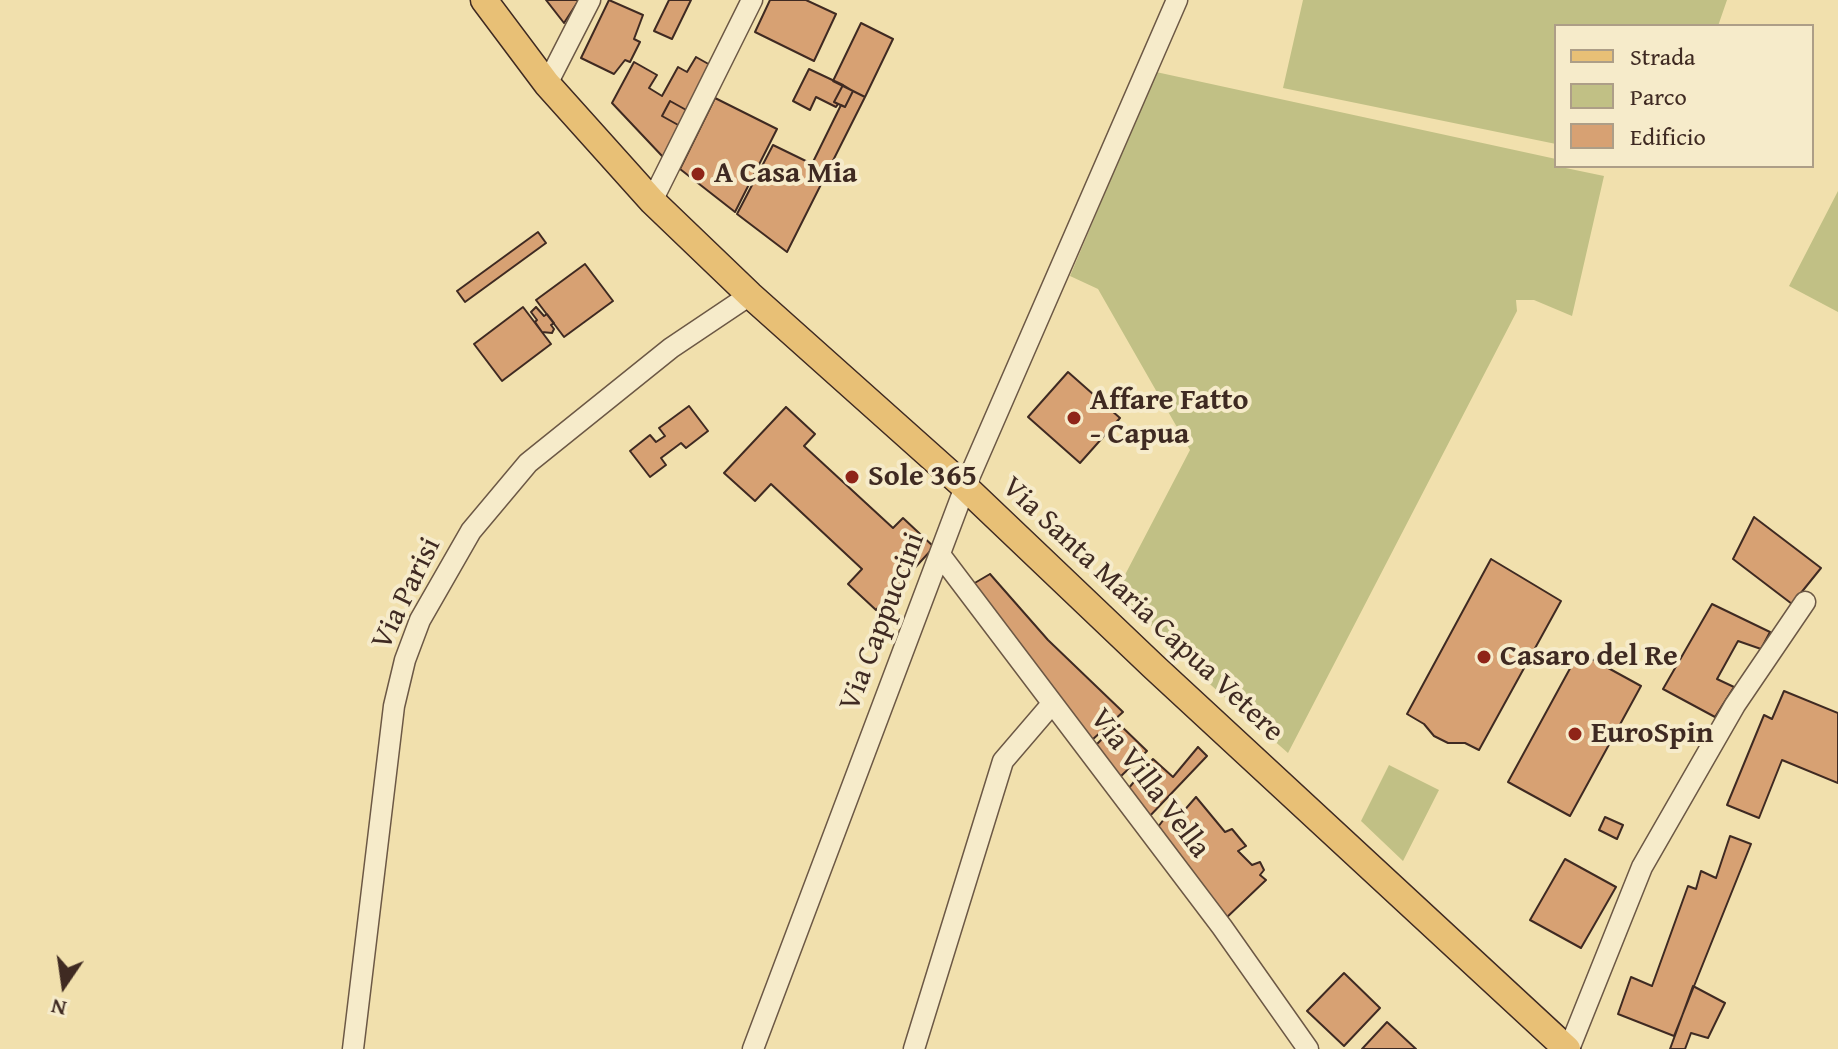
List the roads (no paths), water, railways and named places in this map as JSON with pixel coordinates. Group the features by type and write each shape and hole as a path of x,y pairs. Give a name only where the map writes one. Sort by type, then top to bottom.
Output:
{"main road":[{"name":"Via Santa Maria Capua Vetere","path":"484,0 547,84 652,201 750,295 965,487 1153,666 1568,1049"}],"street":[{"path":"547,84 590,0"},
{"path":"652,201 752,0"},
{"name":"Via Cappuccini","path":"753,1049 965,487 1177,0"},
{"name":"Via Parisi","path":"353,1049 394,706 405,660 420,620 471,531 528,463 671,348 750,295"},
{"name":"Via Villa Vella","path":"941,556 1222,927 1308,1049"},
{"path":"1568,1049 1642,867 1735,705 1805,602"},
{"path":"914,1049 1003,761 1051,705"}],"place":[{"name":"A Casa Mia","path":"698,174"},
{"name":"Affare Fatto - Capua","path":"1074,418"},
{"name":"Sole 365","path":"852,477"},
{"name":"Casaro del Re","path":"1484,657"},
{"name":"EuroSpin","path":"1575,734"}]}
